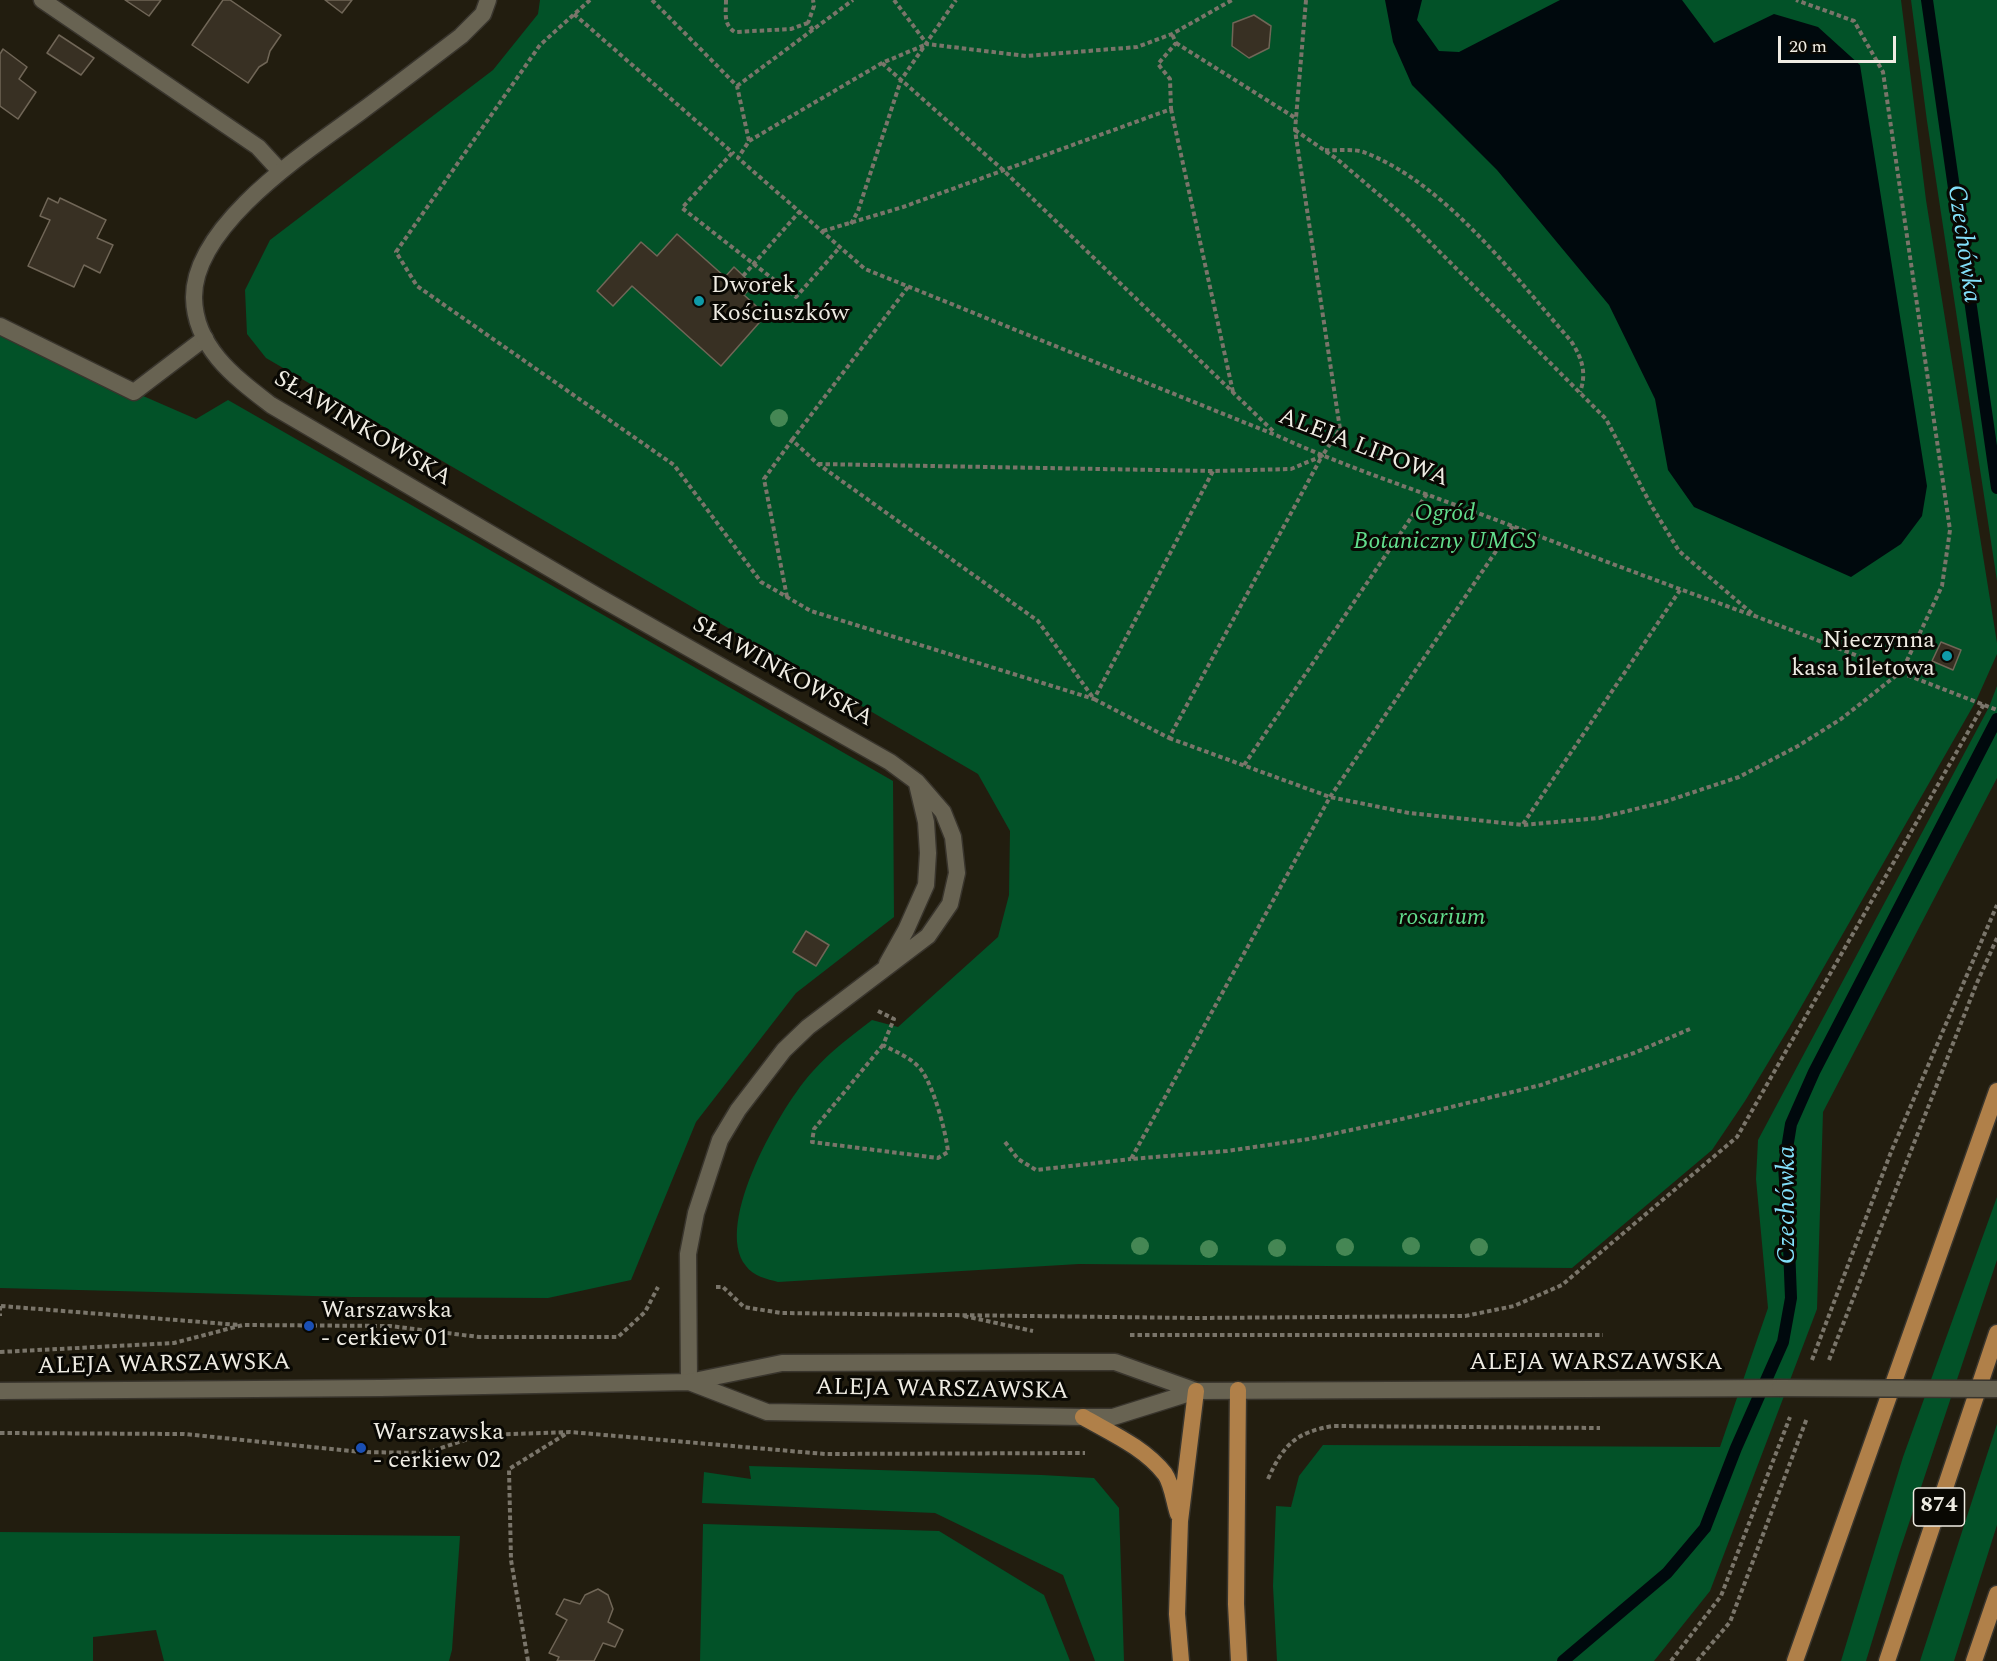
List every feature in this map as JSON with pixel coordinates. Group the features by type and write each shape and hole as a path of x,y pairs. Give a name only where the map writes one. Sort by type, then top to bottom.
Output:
{"main road":[{"path":"1795,1661 1997,1091"},
{"name":"874","path":"1887,1661 1997,1333"},
{"path":"1238,1390 1236,1604 1239,1661"},
{"path":"1181,1661 1177,1614 1180,1521 1196,1391"},
{"path":"1083,1418 1123,1439 1150,1459 1166,1475 1180,1521"},
{"path":"1974,1661 1997,1594"}],"street":[{"path":"42,0 258,147 280,171"},
{"name":"SŁAWINKOWSKA","path":"489,0 483,14 461,36 280,171 243,205 224,228 196,276 194,299 205,339 233,376 271,405 597,596 890,762 917,782 943,812 953,837 957,873 950,903 928,936 808,1027 784,1050 738,1110 720,1140 696,1213 688,1254 688,1382"},
{"path":"0,326 134,392 205,339"},
{"name":"SŁAWINKOWSKA","path":"882,972 906,930 926,885 928,853 926,822 917,782"},
{"name":"ALEJA WARSZAWSKA","path":"0,1391 381,1388 688,1382 782,1363 1115,1362 1196,1391"},
{"name":"ALEJA WARSZAWSKA","path":"688,1382 767,1412 1083,1418 1113,1417 1196,1391 1644,1388 1997,1389"}],"path":[{"path":"590,0 540,45 396,252 417,286 674,465 761,582 812,611 1094,699 1169,738 1330,797 1409,813 1523,825 1599,818 1665,802 1739,777 1798,746 1841,719 1902,671 1942,586 1950,530 1883,72 1854,21 1796,0"},
{"path":"652,0 737,86 749,141"},
{"path":"726,0 727,24 735,32 791,29 808,23"},
{"path":"808,23 814,6 813,0"},
{"path":"737,86 853,0"},
{"path":"894,0 927,44"},
{"path":"851,224 858,211 901,80 956,0"},
{"path":"738,158 749,141 882,63 927,44 1026,56 1137,47 1172,34 1232,0"},
{"path":"1169,738 1322,456 1340,429 1295,130 1306,0"},
{"name":"ALEJA LIPOWA","path":"574,14 865,269 1278,436 1322,456 1902,671 1997,710"},
{"path":"808,23 813,30"},
{"path":"1172,34 1176,43 1297,119"},
{"path":"1176,43 1158,64 1170,79 1171,109 1233,392"},
{"path":"882,63 1004,170 1278,436"},
{"path":"822,232 851,224 1171,109"},
{"path":"1295,130 1337,159 1404,216 1606,418 1651,505 1679,550 1755,616"},
{"path":"1323,150 1364,152 1398,170 1431,193 1479,236 1571,341 1584,367 1580,392"},
{"path":"732,153 682,208 796,297 840,247"},
{"path":"743,276 800,211"},
{"path":"787,597 764,479 908,287"},
{"path":"792,440 818,464 1038,621 1094,699"},
{"path":"818,464 1213,471 1291,469 1322,456"},
{"path":"1094,699 1213,471"},
{"path":"1244,765 1427,494"},
{"path":"1131,1159 1330,797 1513,526"},
{"path":"1523,825 1680,590"},
{"path":"720,1282 744,1307 780,1313 1195,1318 1465,1316 1514,1306 1562,1286 1737,1137 1984,705"},
{"path":"1808,1369 1891,1152 1997,905"},
{"path":"1829,1361 1976,985 1997,938"},
{"path":"868,1016 881,1006"},
{"path":"876,1010 894,1019 884,1045 814,1129 812,1142 938,1158 948,1152 946,1136 922,1071 912,1061 884,1045"},
{"path":"1005,1142 1018,1159 1036,1170 1227,1151 1309,1139 1541,1085 1634,1053 1690,1029"},
{"path":"0,1316 0,1306 243,1325 390,1326 479,1337 618,1337 645,1311 660,1282 723,1287"},
{"path":"954,1314 1041,1333"},
{"path":"0,1352 174,1343 243,1325"},
{"path":"1124,1335 1603,1335"},
{"path":"1671,1661 1721,1596 1792,1413"},
{"path":"1697,1661 1730,1622 1808,1415"},
{"path":"1268,1479 1276,1461 1286,1447 1300,1436 1316,1429 1333,1426 1600,1428"},
{"path":"528,1661 511,1560 508,1469 570,1432"},
{"path":"0,1433 184,1434 361,1452 426,1453 480,1435 570,1432 825,1454 1088,1453"}],"green space":[{"name":"Ogród Botaniczny UMCS","path":"540,0 1901,0 1926,200 1997,654 1976,701 1789,1028 1712,1150 1572,1268 1079,1264 778,1282 752,1272 746,1266 738,1247 738,1222 744,1194 756,1165 785,1109 813,1071 849,1038 872,1020 898,1027 998,937 1009,895 1010,831 978,774 266,358 247,334 245,290 270,240 493,70 538,14"},
{"path":"1911,0 1997,0 1997,581 1927,121"},
{"path":"0,326 134,392 196,419 228,400 893,781 894,917 796,993 696,1122 631,1280 548,1298 351,1297 0,1288"},
{"path":"1997,686 1997,778 1823,1112 1817,1309 1710,1591 1654,1661 1277,1661 1273,1586 1276,1506 1291,1507 1299,1476 1323,1445 1720,1447 1768,1308 1756,1179 1758,1140 1989,707"},
{"path":"1997,1197 1997,1260 1899,1553 1866,1661 1841,1661 1903,1457"},
{"path":"1997,1424 1997,1525 1954,1661 1920,1661"},
{"path":"749,1466 1094,1478 1119,1508 1124,1661 1095,1661 1063,1575 935,1513 702,1503 704,1472 751,1479"},
{"path":"703,1524 939,1531 1044,1595 1070,1661 700,1661"},
{"path":"0,1532 460,1536 452,1650 449,1661 164,1661 156,1630 93,1637 93,1661 0,1661"}],"shaded area":[{"path":"1385,0 1422,0 1417,20 1439,51 1459,52 1560,0 1682,0 1714,43 1774,14 1818,27 1860,65 1927,486 1922,516 1901,544 1851,577 1694,507 1668,470 1655,399 1609,305 1497,170 1412,85 1393,42"}],"building":[{"path":"125,0 161,0 149,16"},
{"path":"223,0 230,0 281,35 270,51 267,62 259,67 248,83 192,45"},
{"path":"325,0 352,0 342,13"},
{"path":"1254,15 1271,26 1269,48 1249,58 1232,46 1233,23"},
{"path":"59,35 94,58 81,75 47,53"},
{"path":"3,49 27,67 19,79 36,92 18,119 0,106 0,54"},
{"path":"48,198 58,203 60,198 106,220 97,238 113,245 100,273 84,265 74,287 28,266 50,220 40,216"},
{"name":"Dworek Kościuszków","path":"677,234 725,277 734,267 753,285 744,295 766,315 721,366 632,286 613,306 597,291 641,242 657,256"},
{"name":"Nieczynna kasa biletowa","path":"1941,642 1961,650 1953,670 1932,661"},
{"path":"806,931 829,945 816,966 793,952"},
{"path":"598,1589 608,1595 613,1609 608,1622 623,1630 615,1647 603,1643 594,1661 557,1661 559,1657 549,1653 567,1620 556,1614 564,1599 580,1604 585,1595"}],"waterway":[{"name":"Czechówka","path":"1927,0 1997,488"},
{"name":"Czechówka","path":"1563,1661 1667,1573 1705,1528 1736,1448 1783,1342 1791,1298 1784,1167 1791,1124 1814,1072 1997,719"}],"place":[{"name":"Dworek Kościuszków","path":"699,301"},
{"name":"Nieczynna kasa biletowa","path":"1947,656"},
{"name":"Warszawska - cerkiew 01","path":"309,1326"},
{"name":"Warszawska - cerkiew 02","path":"361,1448"}],"park label":[{"name":"rosarium","path":"1442,919"}]}
